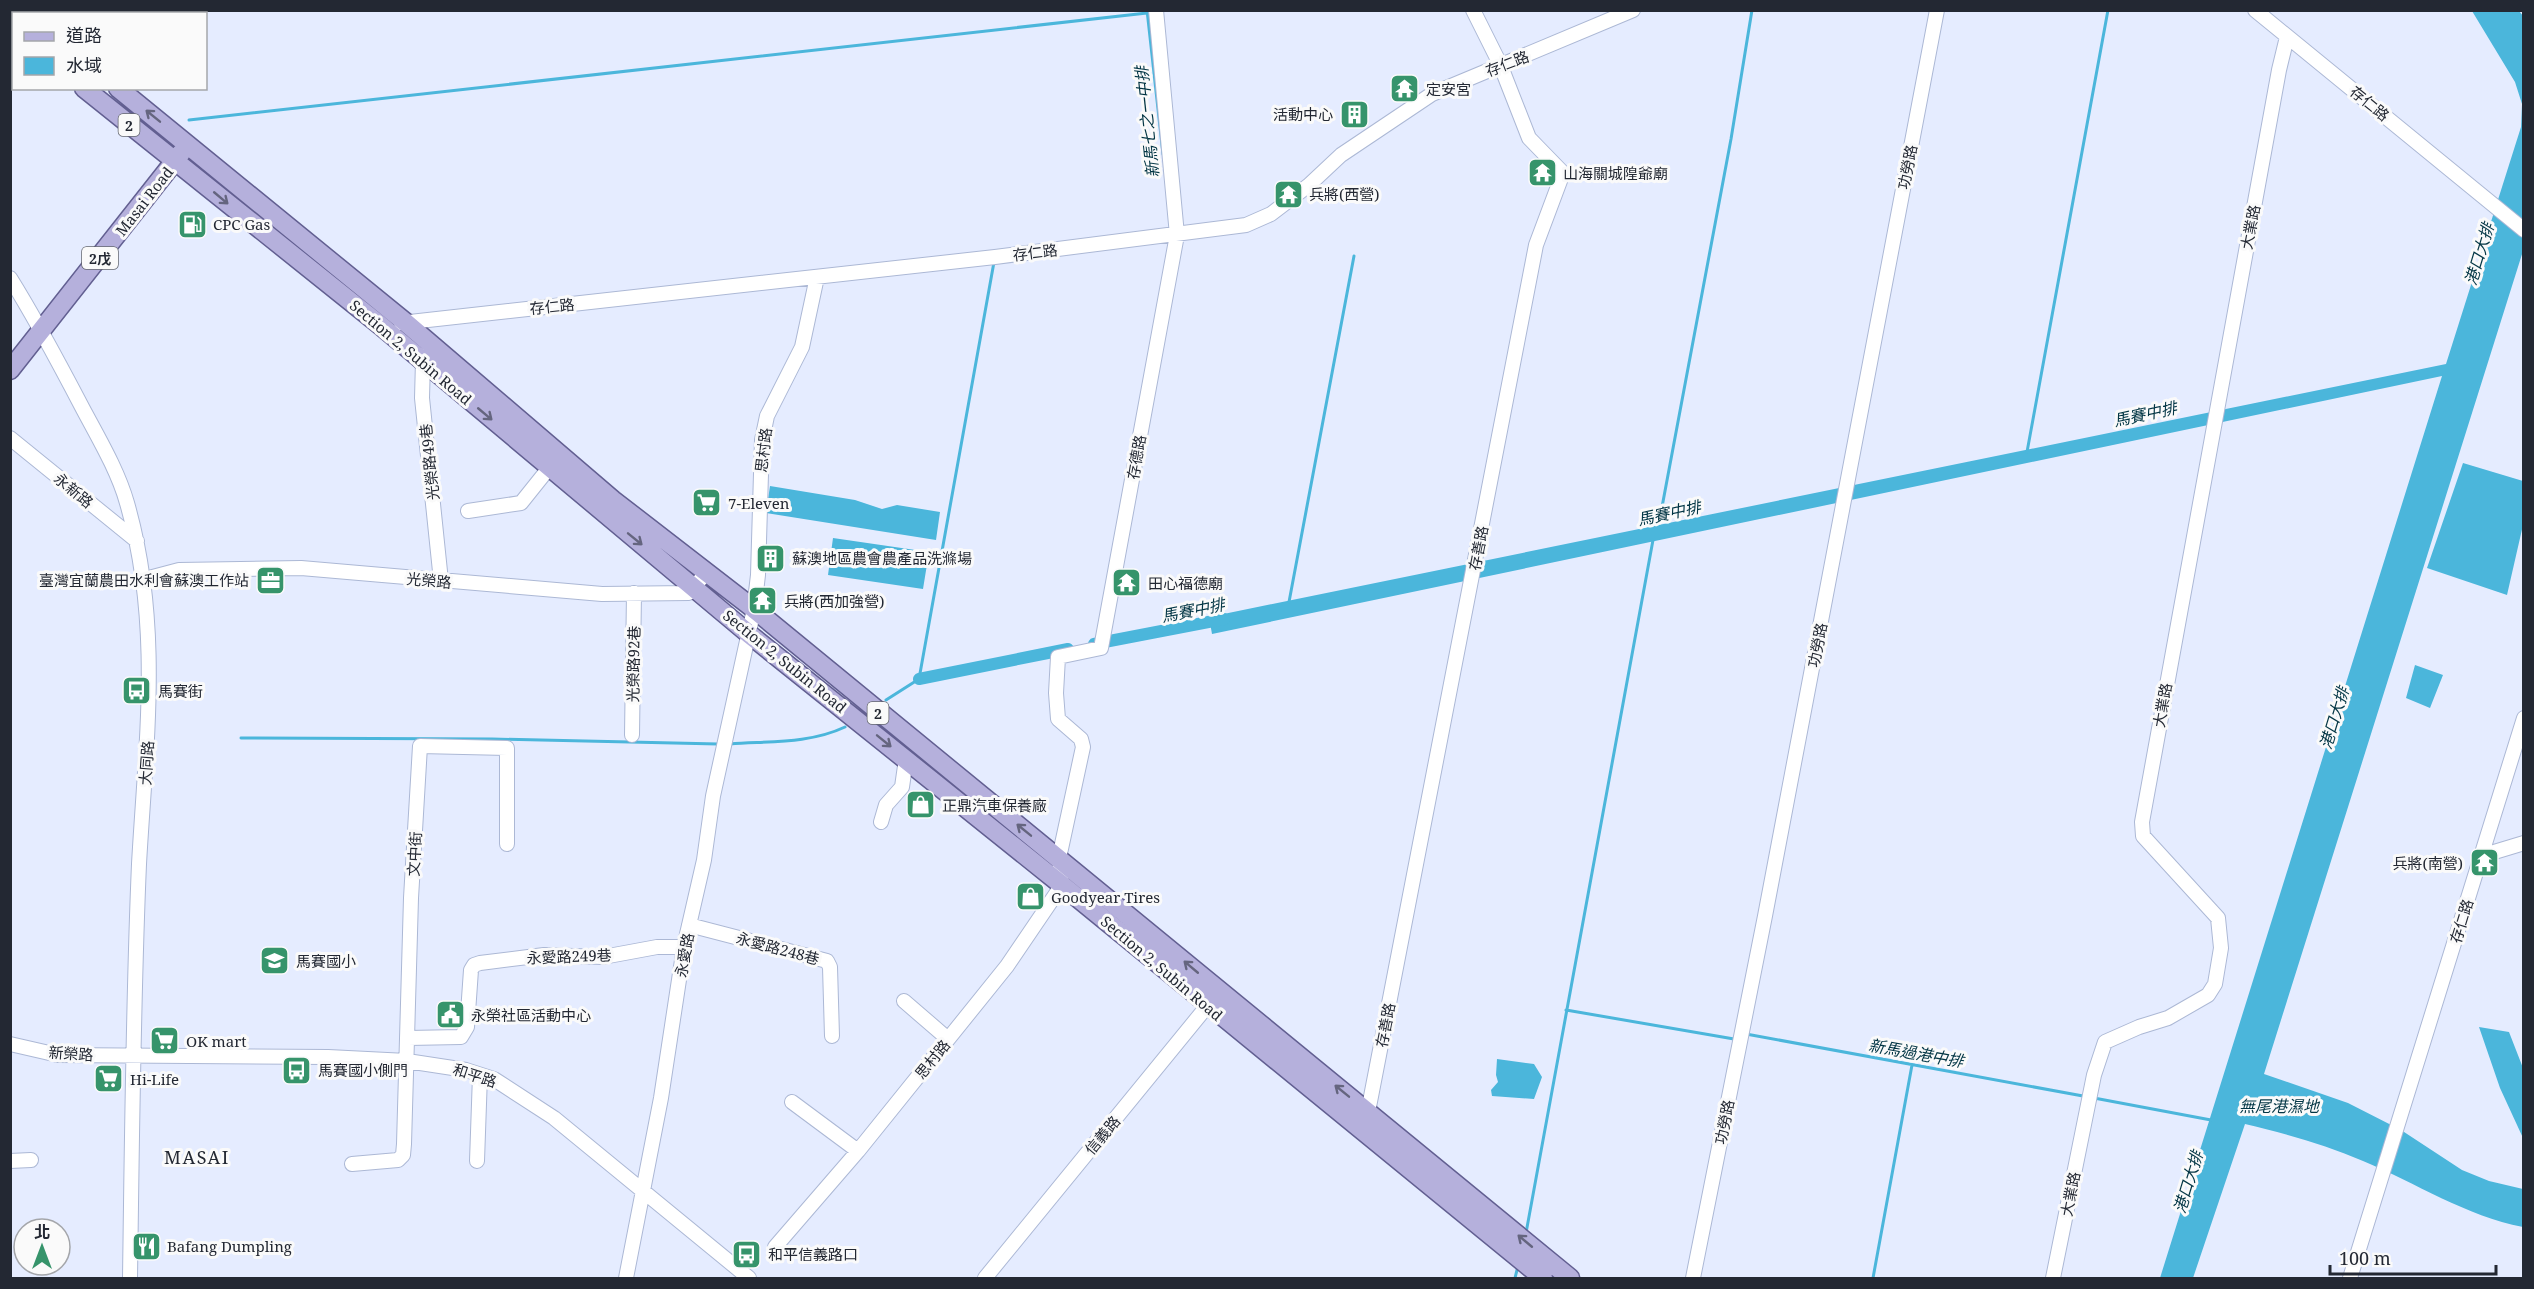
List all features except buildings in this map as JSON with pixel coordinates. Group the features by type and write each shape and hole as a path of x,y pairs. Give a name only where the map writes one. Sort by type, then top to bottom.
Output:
{"main road":[{"name":"Section 2, Subin Road","path":"86,90 380,325 426,353 700,580 749,634 1062,885 1543,1278"},
{"name":"Section 2, Subin Road","path":"120,90 405,322 426,353 549,468 608,506"},
{"name":"Masai Road","path":"10,370 188,144"},
{"name":"Section 2, Subin Road","path":"700,580 754,609 874,710 1059,858 1570,1278"}],"street":[{"name":"存德路","path":"1059,858 1083,747 1081,740 1058,719 1056,693 1058,657 1101,648 1177,235 1156,10"},
{"name":"存善路","path":"1368,1112 1536,245 1563,172 1529,138 1500,64 1473,10"},
{"name":"存仁路","path":"380,325 1177,235 1246,225 1271,214 1309,185 1341,154 1432,94 1633,10"},
{"name":"功勞路","path":"1693,1278 1803,717 1937,10"},
{"name":"存仁路","path":"2254,10 2523,230"},
{"name":"大業路","path":"2053,1278 2094,1075 2104,1042 2139,1026 2168,1018 2208,995 2215,984 2221,948 2218,918 2143,836 2142,822 2221,383 2287,37"},
{"name":"思村路","path":"749,634 758,575 762,440 767,416 802,347 817,276"},
{"name":"大同路","path":"10,278 43,330 115,473 126,500 145,579 150,691 139,864 133,1056 130,1278"},
{"name":"光榮路49巷","path":"426,353 422,398 441,581"},
{"name":"永新路","path":"10,438 137,541"},
{"path":"468,511 521,503 549,468"},
{"name":"光榮路","path":"145,579 179,570 301,568 602,594 689,593 700,580"},
{"name":"光榮路92巷","path":"632,735 634,593"},
{"name":"永愛路","path":"626,1278 661,1098 684,947 706,849 713,796 749,634"},
{"name":"存仁路","path":"2350,1278 2367,1240 2385,1167 2523,717"},
{"name":"文中街","path":"352,1164 398,1160 403,1155 405,1144 411,898 420,746 507,748 507,844"},
{"path":"881,822 886,805 902,787 906,759"},
{"path":"2481,856 2523,843"},
{"path":"1059,858 1062,885"},
{"name":"思村路","path":"775,1247 831,1179 858,1151 1007,966 1062,885"},
{"name":"永愛路248巷","path":"689,925 827,961 830,967 832,1036"},
{"name":"永愛路249巷","path":"408,1038 461,1037 467,1026 471,970 474,965 480,963 544,955 603,957 657,947 684,947"},
{"name":"信義路","path":"985,1278 1219,991"},
{"path":"904,1002 948,1039"},
{"name":"新榮路","path":"10,1044 58,1055 133,1056"},
{"name":"和平路","path":"133,1056 328,1057 407,1061 436,1064 494,1080 554,1118 750,1278"},
{"path":"477,1161 480,1075"},
{"path":"792,1102 858,1151"},
{"path":"10,1161 31,1160"}],"water":[{"name":"無尾港濕地","path":"2472,11 2519,11 2524,17 2523,251 2264,1074 2348,1103 2401,1130 2462,1170 2489,1181 2523,1189 2523,1227 2461,1207 2363,1161 2334,1150 2290,1135 2245,1124 2193,1278 2160,1278 2442,376 1212,634 1209,617 2446,364 2521,127 2522,104 2515,82"},
{"path":"2463,463 2523,481 2523,525 2507,595 2427,568"},
{"path":"770,486 855,500 882,509 897,505 940,512 936,540 766,513"},
{"path":"833,538 929,552 923,589 828,575"},
{"path":"2415,665 2443,675 2430,708 2406,698"},
{"path":"2479,1027 2509,1032 2523,1068 2523,1138 2500,1088"},
{"path":"1497,1059 1534,1064 1542,1077 1534,1099 1492,1096 1491,1090 1498,1082"}],"waterway":[{"name":"新馬七之一中排","path":"1147,10 1163,154"},
{"path":"1655,528 1659,523 1731,139 1752,10"},
{"path":"2027,452 2108,10"},
{"path":"189,120 1147,13"},
{"path":"1289,602 1354,256"},
{"path":"886,700 919,679 994,262"},
{"path":"1526,1233 1653,540"},
{"name":"馬賽中排","path":"1094,644 1224,619"},
{"name":"馬賽中排","path":"919,679 1068,649"},
{"path":"730,744 803,739 845,727"},
{"path":"241,738 492,739 718,744"},
{"name":"新馬過港中排","path":"1566,1010 1734,1039"},
{"name":"新馬過港中排","path":"1746,1034 2083,1096"},
{"path":"1873,1278 1912,1065"},
{"name":"新馬過港中排","path":"2094,1098 2211,1120"},
{"path":"1515,1278 1518,1266"}],"place":[{"name":"定安宮","path":"1405,89"},
{"name":"活動中心","path":"1354,114"},
{"name":"山海關城隍爺廟","path":"1542,173"},
{"name":"兵將(西營)","path":"1288,194"},
{"name":"CPC Gas","path":"192,224"},
{"name":"7-Eleven","path":"707,503"},
{"name":"蘇澳地區農會農產品洗滌場","path":"771,558"},
{"name":"臺灣宜蘭農田水利會蘇澳工作站","path":"270,580"},
{"name":"田心福德廟","path":"1127,583"},
{"name":"兵將(西加強營)","path":"763,601"},
{"name":"馬賽街","path":"137,691"},
{"name":"正鼎汽車保養廠","path":"921,805"},
{"name":"兵將(南營)","path":"2484,863"},
{"name":"Goodyear Tires","path":"1030,897"},
{"name":"馬賽國小","path":"275,961"},
{"name":"永榮社區活動中心","path":"450,1015"},
{"name":"OK mart","path":"165,1041"},
{"name":"馬賽國小側門","path":"297,1070"},
{"name":"Hi-Life","path":"109,1079"},
{"name":"Bafang Dumpling","path":"146,1246"},
{"name":"和平信義路口","path":"747,1254"}],"district":[{"name":"MASAI","path":"197,1157"}],"water label":[{"name":"港口大排","path":"2479,254"},
{"name":"港口大排","path":"2334,718"},
{"name":"港口大排","path":"2188,1182"}]}
